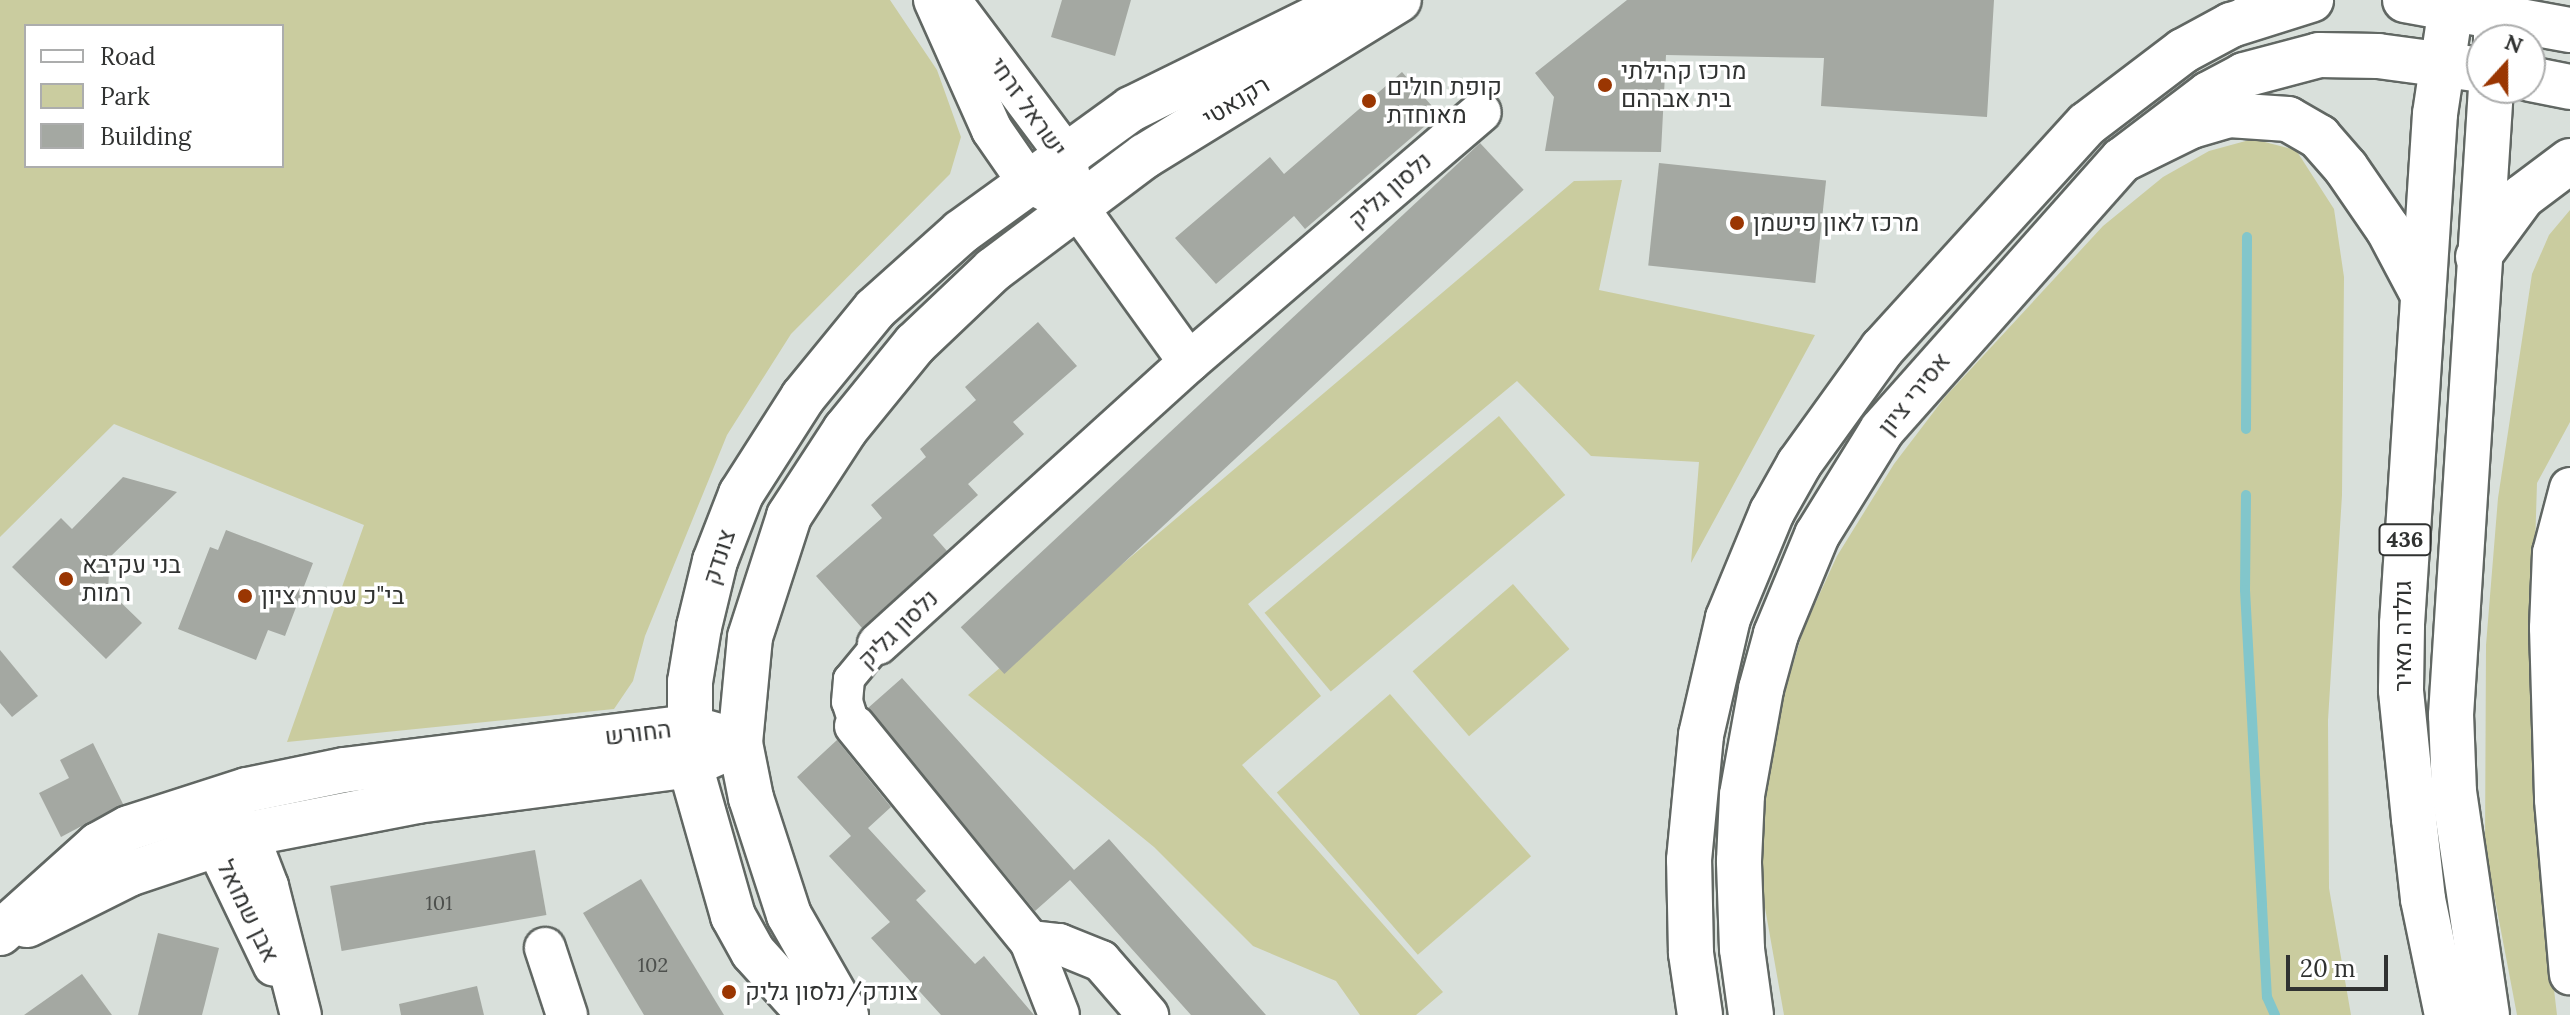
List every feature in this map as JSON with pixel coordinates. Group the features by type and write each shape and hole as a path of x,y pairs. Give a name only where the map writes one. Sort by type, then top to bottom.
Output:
{"street":[{"name":"ישראל זרחי","path":"934,0 986,119 1028,182 1076,205"},
{"name":"ישראל זרחי","path":"950,0 1065,154 1076,205"},
{"name":"רקנאטי","path":"1028,182 1131,109 1353,0"},
{"name":"רקנאטי","path":"1076,205 1145,156 1399,0"},
{"path":"1700,1015 1691,938 1692,790 1711,678 1728,618 1772,512 1833,413 1882,349 2087,124 2183,51 2259,10 2311,0"},
{"path":"2405,0 2452,3 2498,18 2570,30"},
{"name":"436","path":"2452,3 2462,67"},
{"name":"אסירי ציון","path":"1751,1015 1742,949 1742,795 1761,689 1796,581 1817,535 1882,430 2122,160 2209,94 2282,62 2345,54 2462,67"},
{"name":"גולדה מאיר","path":"2447,1015 2423,899 2401,690 2403,558 2422,293 2462,67"},
{"path":"2546,82 2570,87"},
{"name":"גולדה מאיר","path":"2487,1015 2454,792 2451,715 2490,104"},
{"name":"נלסון גליק","path":"1059,1015 1030,941 855,726 847,702 849,679 878,644 1189,362 1481,112"},
{"path":"2122,160 2191,126 2229,115 2288,119 2319,137 2346,168 2388,229 2422,293"},
{"path":"2478,257 2522,197 2570,161"},
{"name":"צונדק","path":"810,1015 753,952 733,916 689,746 699,627 715,561 741,494 770,442 875,309 961,232 1028,182"},
{"path":"846,1015 789,915 751,798 740,743 749,646 766,577 789,516 815,471 915,344 993,270 1076,205 1189,362"},
{"path":"2570,488 2553,553 2560,627 2556,815 2570,974"},
{"name":"החורש","path":"0,933 98,845 129,828 217,799 344,770 740,743"},
{"name":"החורש","path":"0,940 105,885 232,839 689,746"},
{"name":"אבן שמואל","path":"217,799 298,1015"},
{"path":"1030,941 1059,944 1101,961 1148,1015"},
{"path":"545,948 567,1015"}],"green space":[{"path":"0,0 890,0 937,70 961,137 950,174 791,334 727,435 645,636 633,681 614,709 287,742 364,525 114,424 0,537"},
{"path":"2253,139 2296,150 2334,209 2344,277 2342,495 2328,720 2329,888 2351,1015 1784,1015 1759,874 1766,797 1782,700 1804,628 1837,556 1894,464 1945,397 2103,226 2163,177 2209,151"},
{"path":"1622,180 1599,290 1815,335 1691,563 1699,462 1591,456 1517,381 1248,604 1321,696 1242,765 1443,992 1416,1015 1360,1015 1336,981 1253,946 1154,847 968,695 1574,181"},
{"path":"2570,210 2570,422 2537,483 2531,678 2541,878 2557,1015 2517,1015 2485,847 2486,645 2498,498 2532,274 2549,235"},
{"path":"1499,416 1565,495 1331,692 1265,613"},
{"path":"1513,584 1569,649 1469,736 1413,671"},
{"path":"1390,694 1531,856 1418,955 1277,792"}],"building":[{"path":"1062,0 1131,0 1115,56 1051,37"},
{"path":"1627,0 1994,0 1987,117 1821,106 1824,58 1666,55 1661,152 1545,151 1554,97 1535,73"},
{"path":"1402,72 1439,114 1305,229 1294,216 1216,284 1175,238 1270,157 1284,174"},
{"path":"1480,143 1524,190 1004,674 961,627"},
{"name":"מרכז לאון פישמן","path":"1659,163 1826,181 1815,283 1648,265"},
{"path":"1038,322 1077,366 1013,422 1024,434 968,484 978,495 933,535 947,551 862,628 816,576 882,518 871,505 926,457 920,449 976,400 965,387"},
{"name":"בני עקיבא רמות","path":"123,477 177,492 110,557 108,590 142,623 106,659 12,567 61,518 72,529"},
{"name":"בי\"כ עטרת ציון","path":"226,530 313,563 285,636 268,630 256,660 178,629 210,547 218,550"},
{"path":"0,650 38,696 12,717 0,703"},
{"path":"902,678 1074,870 1109,839 1266,1015 1191,1015 1070,880 1035,911 868,708"},
{"path":"837,740 891,807 868,828 926,891 916,900 975,964 984,956 1034,1015 941,1015 871,938 890,922 829,856 851,836 797,777"},
{"path":"93,743 123,804 61,837 39,793 69,778 60,760"},
{"path":"535,850 546,915 342,951 330,886"},
{"path":"641,879 724,1015 644,1015 583,913"},
{"path":"158,933 219,948 202,1015 138,1015"},
{"path":"82,974 112,1015 24,1015"},
{"path":"477,986 484,1015 401,1015 399,1004"}],"waterway":[{"path":"2246,429 2247,237"},
{"path":"2246,495 2245,590 2267,997 2275,1015"}],"place":[{"name":"מרכז קהילתי בית אברהם","path":"1605,85"},
{"name":"קופת חולים מאוחדת","path":"1369,101"},
{"name":"מרכז לאון פישמן","path":"1737,223"},
{"name":"בני עקיבא רמות","path":"66,579"},
{"name":"בי\"כ עטרת ציון","path":"245,596"},
{"name":"צונדק/נלסון גליק","path":"729,992"}]}
